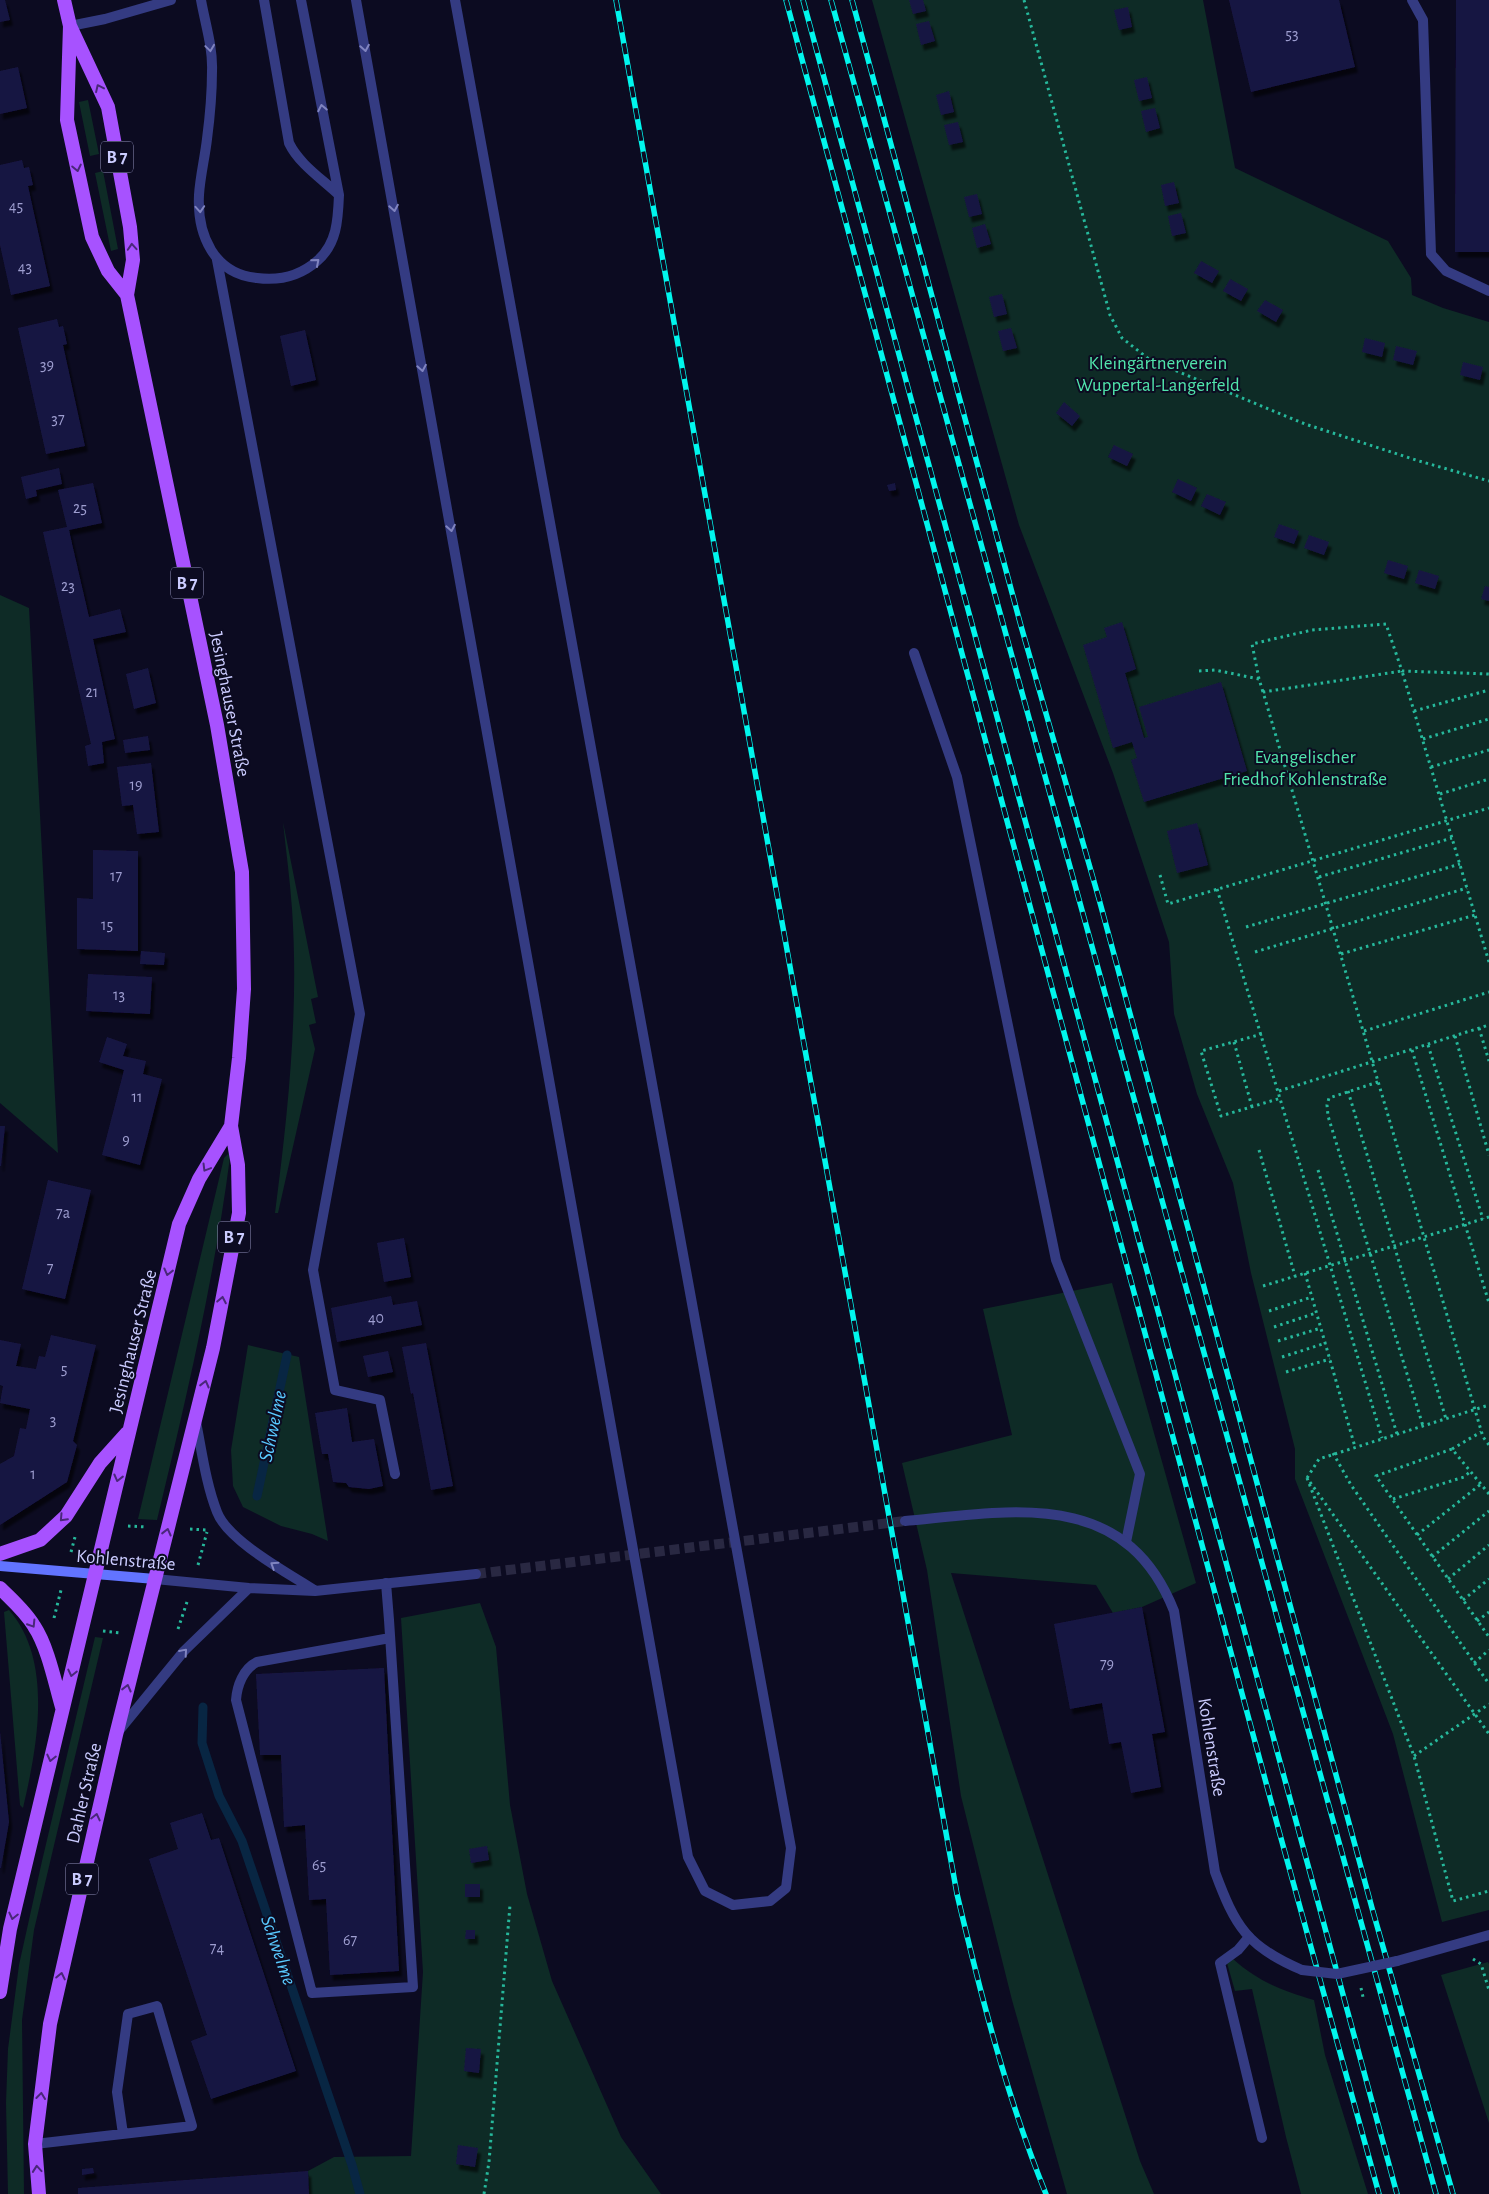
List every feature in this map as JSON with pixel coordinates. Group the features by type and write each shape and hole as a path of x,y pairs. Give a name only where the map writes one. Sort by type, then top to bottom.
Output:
{"main road":[{"name":"Jesinghauser Straße","path":"64,0 70,26 108,107 130,227 133,260 127,295 217,725 242,872 244,989 240,1058 231,1126 238,1164 239,1213 214,1348 154,1580"},
{"name":"Jesinghauser Straße","path":"70,26 67,120 92,237 108,271 127,295"},
{"name":"Jesinghauser Straße","path":"95,1574 179,1224 199,1179 231,1126"},
{"path":"0,1554 40,1540 66,1516 100,1463 130,1431"},
{"name":"Kohlenstraße","path":"0,1566 154,1580"},
{"name":"Dahler Straße","path":"0,1992 10,1929 95,1574"},
{"name":"Dahler Straße","path":"39,2194 35,2144 50,2024 116,1735 154,1580"},
{"path":"0,1588 23,1610 35,1627 52,1672 62,1710"}],"street":[{"path":"70,26 106,19 171,0"},
{"path":"201,0 213,68 211,107 199,195 200,217 207,245 217,260 233,272 250,278 268,280 282,279 309,268 325,254 338,222 339,195 301,0"},
{"path":"264,0 289,143 303,162 339,195"},
{"path":"356,0 688,1857 705,1891 733,1906 770,1901 786,1888 791,1848 456,0"},
{"path":"1412,0 1423,20 1431,254 1446,271 1489,291"},
{"path":"217,260 360,1014 313,1270 334,1390 380,1400 395,1474"},
{"path":"914,653 957,777 1056,1260 1140,1474 1126,1542"},
{"path":"196,1419 204,1463 218,1514 234,1534 259,1554 315,1591"},
{"name":"Kohlenstraße","path":"905,1521 1000,1512 1056,1515 1090,1522 1108,1530 1126,1542 1142,1558 1166,1591 1174,1611 1215,1872 1235,1920 1263,1950 1277,1959 1302,1970 1337,1974 1397,1961 1489,1935"},
{"name":"Kohlenstraße","path":"154,1580 249,1588 315,1591 476,1574"},
{"path":"386,1583 390,1638 413,1987 312,1993 236,1700 237,1687 251,1665 257,1662 390,1638"},
{"path":"116,1735 184,1651 249,1588"},
{"path":"1249,1937 1238,1950 1220,1963 1262,2138"},
{"path":"35,2144 123,2134 192,2126 157,2006 128,2014 117,2092 123,2134"}],"path":[{"path":"1024,0 1110,315 1122,338 1150,360 1305,424 1419,461 1489,481"},
{"path":"1489,962 1440,794 1386,624 1312,630 1252,644 1258,679 1319,877 1483,1437 1489,1445"},
{"path":"1198,671 1215,670 1258,679"},
{"path":"1263,692 1402,671 1464,671 1489,674"},
{"path":"1414,711 1489,690"},
{"path":"1423,739 1489,719"},
{"path":"1431,767 1489,750"},
{"path":"1440,794 1489,779"},
{"path":"1160,875 1168,904 1489,808"},
{"path":"1319,877 1453,838"},
{"path":"1246,927 1460,864"},
{"path":"1255,952 1467,888"},
{"path":"1217,889 1382,1438"},
{"path":"1341,954 1475,915"},
{"path":"1364,1031 1489,992"},
{"path":"1279,1092 1489,1025"},
{"path":"1479,1028 1489,1062"},
{"path":"1262,1034 1202,1052 1221,1116 1281,1098"},
{"path":"1454,1036 1489,1155"},
{"path":"1234,1042 1252,1107"},
{"path":"1428,1045 1482,1219"},
{"path":"1412,1050 1489,1303"},
{"path":"1378,1082 1329,1098 1327,1105 1328,1116 1423,1426"},
{"path":"1348,1091 1446,1419"},
{"path":"1259,1150 1296,1276"},
{"path":"1318,1170 1397,1434"},
{"path":"1263,1286 1489,1217"},
{"path":"1305,1273 1355,1447"},
{"path":"1269,1311 1312,1297"},
{"path":"1274,1326 1317,1313"},
{"path":"1278,1341 1321,1328"},
{"path":"1282,1357 1326,1343"},
{"path":"1286,1372 1330,1359"},
{"path":"1307,1478 1319,1459 1489,1405"},
{"path":"1482,1432 1452,1449 1376,1476 1489,1638"},
{"path":"1452,1449 1489,1494"},
{"path":"1333,1454 1351,1485 1489,1684"},
{"path":"1393,1499 1464,1476 1471,1471"},
{"path":"1307,1478 1489,1734"},
{"path":"1307,1478 1414,1756 1453,1901 1489,1891"},
{"path":"1417,1535 1480,1484"},
{"path":"1432,1557 1489,1511"},
{"path":"1448,1579 1489,1545"},
{"path":"1463,1600 1489,1579"},
{"path":"1477,1621 1489,1612"},
{"path":"1474,1663 1489,1650"},
{"path":"1414,1756 1489,1704"},
{"path":"484,2194 489,2162 510,1905"}],"green space":[{"path":"872,0 1203,0 1235,168 1388,241 1411,278 1412,295 1443,308 1489,322 1489,1910 1442,1922 1393,1734 1295,1479 1295,1449 1251,1273 1233,1183 1197,1094 1174,1014 1169,942 1113,773 1019,525"},
{"path":"88,100 99,154 90,156 79,102"},
{"path":"103,171 118,249 111,251 95,173"},
{"path":"0,595 29,608 58,1153 0,1103"},
{"path":"283,822 318,997 311,999 316,1023 309,1025 315,1049 278,1213 275,1213 288,1099 294,985 292,909"},
{"path":"229,1153 230,1157 208,1294 157,1520 138,1519 224,1158"},
{"path":"1112,1283 1196,1583 1142,1607 1113,1613 1096,1585 951,1573 1140,2161 1154,2194 1067,2194 1012,2000 961,1796 927,1570 902,1463 1012,1435 983,1309"},
{"path":"248,1345 299,1357 328,1541 312,1534 281,1526 243,1507 233,1486 231,1450"},
{"path":"480,1603 496,1647 510,1805 527,1894 552,1981 621,2137 661,2194 309,2194 308,2171 334,2157 411,2156 423,1972 401,1618"},
{"path":"9,1610 23,1631 32,1654 37,1679 37,1732 23,1808 20,1805 4,1612"},
{"path":"95,1637 103,1638 34,1930 22,2020 24,2194 8,2194 6,2103 8,2049 19,1965"},
{"path":"1233,1959 1261,1979 1291,1993 1314,2000 1325,2055 1368,2194 1301,2194 1252,1989 1235,1991 1227,1963"},
{"path":"1488,1962 1489,1964 1489,2123 1441,1975"}],"building":[{"path":"0,0 5,0 10,20 0,22"},
{"path":"909,0 923,0 926,11 913,14"},
{"path":"1229,0 1339,0 1355,67 1251,92"},
{"path":"1456,0 1489,0 1489,252 1455,252"},
{"path":"1128,7 1132,27 1119,30 1114,10"},
{"path":"929,21 935,41 921,45 916,24"},
{"path":"18,67 27,108 0,114 0,71"},
{"path":"1147,77 1152,98 1139,101 1134,80"},
{"path":"949,91 954,112 941,115 936,95"},
{"path":"1155,108 1160,128 1146,132 1141,111"},
{"path":"958,122 963,142 949,145 944,125"},
{"path":"22,160 24,168 29,167 33,185 28,186 50,286 11,295 0,245 0,165"},
{"path":"1174,182 1179,203 1165,206 1161,185"},
{"path":"977,194 982,214 969,217 964,197"},
{"path":"1181,213 1186,233 1172,236 1168,216"},
{"path":"985,224 991,244 977,248 972,228"},
{"path":"1201,261 1219,271 1212,283 1194,273"},
{"path":"1230,279 1248,289 1241,301 1223,291"},
{"path":"1002,294 1007,314 994,317 989,297"},
{"path":"1265,300 1283,310 1276,322 1257,311"},
{"path":"57,319 59,327 63,326 67,344 63,345 85,446 46,454 18,328"},
{"path":"1011,328 1017,348 1003,351 998,331"},
{"path":"305,330 316,380 291,386 280,336"},
{"path":"1365,338 1385,343 1382,357 1362,352"},
{"path":"1396,346 1417,351 1413,365 1393,360"},
{"path":"1463,362 1483,367 1480,380 1460,375"},
{"path":"1064,402 1080,416 1072,426 1056,413"},
{"path":"1114,445 1133,454 1127,466 1108,457"},
{"path":"59,468 62,484 36,490 37,496 26,499 21,477"},
{"path":"1178,479 1197,488 1191,501 1172,492"},
{"path":"93,483 102,523 69,530 89,617 120,609 126,632 93,639 115,739 102,742 104,763 88,766 85,746 91,744 43,532 67,527 58,490"},
{"path":"895,483 896,490 889,491 887,485"},
{"path":"1207,494 1226,502 1220,515 1201,506"},
{"path":"1279,524 1299,531 1294,544 1274,537"},
{"path":"1309,535 1329,542 1324,555 1304,548"},
{"path":"1388,560 1408,566 1404,579 1384,573"},
{"path":"1419,570 1439,576 1435,589 1415,583"},
{"path":"1485,586 1489,587 1489,601 1481,599"},
{"path":"1122,622 1136,669 1125,673 1144,738 1148,737 1139,707 1221,682 1247,771 1144,802 1131,760 1137,758 1132,742 1113,748 1083,645 1107,637 1104,628"},
{"path":"148,668 156,703 134,709 126,674"},
{"path":"148,736 150,750 125,753 123,740"},
{"path":"151,763 159,832 137,834 133,805 122,806 117,767"},
{"path":"1197,823 1208,865 1177,873 1167,831"},
{"path":"93,850 138,851 138,951 77,949 77,898 93,899"},
{"path":"141,951 165,953 164,965 140,964"},
{"path":"88,974 152,977 150,1014 86,1011"},
{"path":"107,1037 127,1044 123,1056 146,1061 143,1074 162,1079 140,1165 102,1155 124,1070 99,1062"},
{"path":"0,1126 5,1126 1,1166 0,1166"},
{"path":"48,1180 91,1190 65,1299 22,1289"},
{"path":"404,1238 411,1277 384,1282 377,1243"},
{"path":"391,1296 393,1305 417,1301 422,1325 337,1342 331,1308"},
{"path":"51,1335 96,1345 73,1441 77,1445 67,1482 0,1525 0,1464 14,1456 20,1428 26,1429 30,1409 0,1403 3,1386 0,1385 0,1340 21,1344 16,1366 36,1369 39,1356 45,1357"},
{"path":"426,1343 453,1486 431,1490 413,1393 411,1394 402,1347"},
{"path":"388,1351 393,1372 368,1377 363,1356"},
{"path":"347,1408 352,1442 374,1439 383,1486 369,1489 349,1487 346,1483 333,1482 328,1454 322,1454 315,1413"},
{"path":"1142,1607 1165,1732 1152,1734 1161,1787 1131,1793 1121,1742 1109,1744 1102,1703 1070,1709 1054,1624"},
{"path":"384,1668 399,1971 330,1975 326,1899 309,1900 305,1825 284,1827 281,1755 260,1755 256,1674"},
{"path":"0,1731 9,1822 1,1868 0,1868"},
{"path":"202,1813 211,1840 219,1838 296,2071 211,2099 191,2041 207,2035 149,1859 178,1849 170,1823"},
{"path":"487,1846 489,1860 471,1863 469,1849"},
{"path":"465,1884 480,1884 480,1897 465,1897"},
{"path":"466,1930 475,1930 475,1939 465,1939"},
{"path":"466,2048 481,2049 479,2073 464,2071"},
{"path":"458,2145 478,2148 475,2167 456,2164"},
{"path":"93,2168 94,2173 82,2175 82,2169"},
{"path":"308,2171 309,2194 78,2194 78,2188"}],"waterway":[{"name":"Schwelme","path":"257,1496 287,1355"},
{"name":"Schwelme","path":"203,1707 202,1743 219,1796 242,1841 352,2165 360,2194"}],"tunnel":[{"path":"476,1574 905,1521"}],"railway":[{"path":"616,0 957,1894 1007,2084 1046,2194"},
{"path":"786,0 1279,1831 1379,2194"},
{"path":"803,0 1397,2194"},
{"path":"831,0 1436,2194"},
{"path":"852,0 1021,626 1099,899 1372,1908 1453,2194"}],"park label":[{"name":"Kleingärtnerverein Wuppertal-Langerfeld","path":"1158,373"},
{"name":"Evangelischer Friedhof Kohlenstraße","path":"1305,767"}]}
